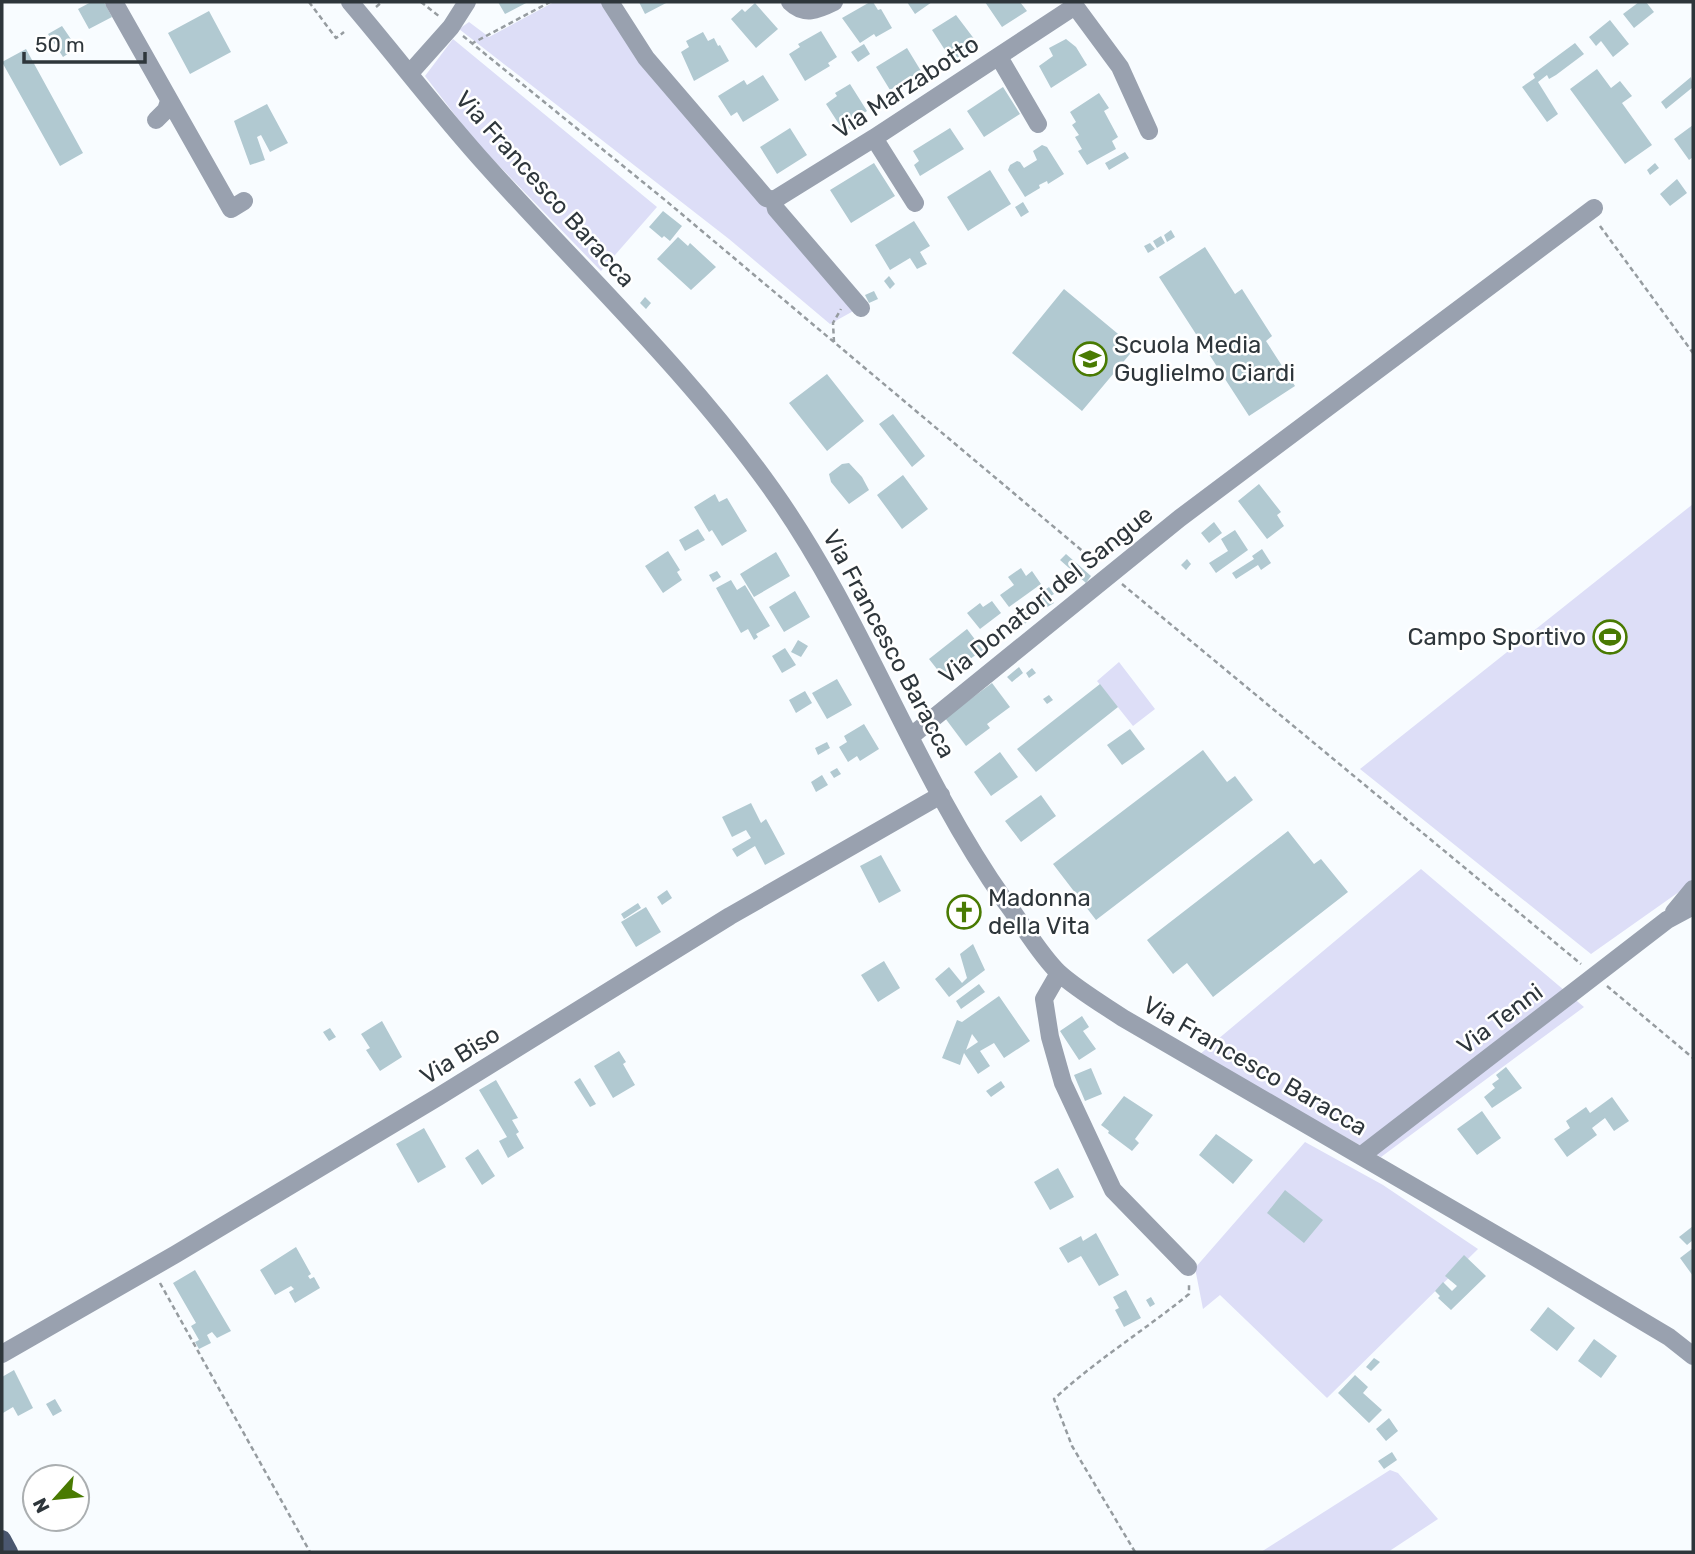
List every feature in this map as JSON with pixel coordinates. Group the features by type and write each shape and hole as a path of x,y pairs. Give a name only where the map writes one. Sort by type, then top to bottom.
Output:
{"main road":[{"path":"2,1539 9,1552"}],"street":[{"path":"114,2 231,209 244,201"},
{"name":"Via Francesco Baracca","path":"350,2 486,164 674,367 755,467 792,518 828,576 975,858 1059,973 1123,1018 1362,1155 1669,1337 1693,1356"},
{"path":"410,73 451,27 467,2"},
{"path":"610,2 646,58 766,198 774,200 776,209 854,302"},
{"path":"790,2 796,8 808,12 834,2"},
{"name":"Via Marzabotto","path":"774,200 999,57 1060,8 1075,6 1120,67 1149,131"},
{"path":"999,57 1038,124"},
{"path":"156,120 166,110 169,101"},
{"path":"874,138 915,203"},
{"name":"Via Donatori del Sangue","path":"910,737 1180,518 1587,213"},
{"name":"Via Biso","path":"2,1353 151,1268 438,1097 730,916 941,795"},
{"name":"Via Tenni","path":"1362,1155 1596,977 1667,920 1693,890"},
{"name":"Via Tenni","path":"1667,920 1693,906"},
{"path":"1059,973 1044,999 1050,1037 1063,1083 1113,1191 1188,1267"}],"path":[{"path":"309,2 336,38 344,32"},
{"path":"373,9 382,2"},
{"path":"421,2 444,21"},
{"path":"471,44 550,2"},
{"path":"461,35 665,200 1693,1058"},
{"path":"1587,213 1693,353"},
{"path":"834,342 833,323 854,302"},
{"path":"1135,1552 1072,1446 1054,1399 1079,1376 1153,1324 1189,1294 1188,1267"},
{"path":"151,1268 310,1552"}],"shaded area":[{"path":"554,2 605,2 857,309 830,324 729,239 459,29 469,22 489,37"},
{"path":"453,39 657,207 601,271 475,141 425,76"},
{"name":"Campo Sportivo","path":"1693,504 1693,882 1591,954 1360,769"},
{"path":"1119,662 1155,709 1133,726 1097,681"},
{"path":"1421,869 1584,1007 1381,1157 1199,1055"},
{"path":"1305,1142 1383,1185 1478,1249 1327,1398 1220,1295 1203,1309 1195,1268"},
{"path":"1390,1470 1398,1473 1438,1519 1388,1552 1261,1552"}],"building":[{"path":"91,2 104,2 112,17 89,29 78,9"},
{"path":"498,2 528,2 505,14"},
{"path":"639,2 668,2 645,14"},
{"path":"873,2 878,10 881,9 892,28 876,37 874,34 860,43 842,18"},
{"path":"907,2 932,2 915,14"},
{"path":"985,2 1020,2 1027,11 1002,27"},
{"path":"1639,2 1646,2 1654,12 1634,28 1623,14"},
{"path":"755,3 778,29 756,48 731,19 742,9 745,12"},
{"path":"209,11 231,52 190,74 168,33"},
{"path":"956,15 978,44 952,61 932,30"},
{"path":"1610,20 1629,44 1613,57 1601,41 1596,46 1589,37"},
{"path":"62,26 77,48 63,57 48,34"},
{"path":"821,31 837,57 828,63 830,66 805,81 789,54 800,47 798,44"},
{"path":"703,32 708,41 714,38 729,61 694,81 681,52 689,47 686,41"},
{"path":"1066,39 1076,47 1087,65 1051,88 1039,66 1053,56 1049,48"},
{"path":"1575,43 1584,54 1556,75 1549,79 1547,75 1538,82 1558,114 1547,122 1522,87 1535,78 1533,74"},
{"path":"864,44 870,54 858,62 851,52"},
{"path":"907,48 921,71 890,90 876,67"},
{"path":"26,49 83,153 60,166 2,62"},
{"path":"1597,69 1611,88 1620,81 1632,96 1622,103 1652,145 1625,164 1570,89"},
{"path":"763,75 779,100 743,122 737,112 731,116 718,96 744,80 747,85"},
{"path":"1691,77 1693,87 1666,109 1661,102"},
{"path":"850,84 867,111 855,119 858,123 844,132 826,104 837,96 835,93"},
{"path":"1003,87 1020,114 984,137 967,111"},
{"path":"1099,93 1109,108 1104,111 1118,137 1112,141 1116,149 1087,165 1078,151 1082,149 1075,137 1079,135 1072,125 1076,122 1070,112"},
{"path":"267,104 288,143 270,152 261,135 257,137 265,160 250,165 234,121"},
{"path":"1693,125 1693,157 1689,160 1674,139"},
{"path":"790,128 807,155 777,174 760,147"},
{"path":"950,128 964,149 920,176 914,165 919,161 913,151"},
{"path":"1042,145 1047,147 1064,174 1048,184 1047,181 1039,185 1040,188 1025,197 1008,170 1010,165 1017,161 1024,168 1037,160 1033,151"},
{"path":"1125,152 1129,158 1109,170 1105,163"},
{"path":"874,163 895,196 851,223 830,190"},
{"path":"1655,163 1659,168 1650,175 1647,170"},
{"path":"990,170 1011,204 968,231 947,197"},
{"path":"1677,179 1687,193 1670,206 1660,194"},
{"path":"1023,202 1029,212 1021,217 1015,207"},
{"path":"663,211 682,226 670,241 649,227"},
{"path":"914,221 930,246 920,252 927,264 917,269 910,258 890,270 875,245"},
{"path":"1171,230 1175,237 1167,242 1164,235"},
{"path":"1161,236 1165,243 1157,248 1153,241"},
{"path":"678,237 688,246 690,243 716,267 691,290 657,259"},
{"path":"1150,243 1155,249 1148,253 1144,246"},
{"path":"1205,247 1235,294 1242,289 1272,336 1266,341 1295,386 1249,416 1159,277"},
{"path":"889,276 895,284 890,289 884,281"},
{"path":"1064,289 1135,348 1082,411 1012,353"},
{"path":"874,291 878,299 869,303 865,295"},
{"path":"645,297 651,303 646,309 640,303"},
{"path":"827,374 864,421 827,451 789,403"},
{"path":"893,414 925,456 912,467 879,424"},
{"path":"849,463 862,477 869,490 849,504 831,482 829,474 842,464"},
{"path":"903,475 928,509 902,529 877,495"},
{"path":"1259,484 1281,512 1277,515 1284,526 1267,539 1238,501"},
{"path":"715,494 719,502 727,498 747,531 722,546 712,530 709,532 694,507"},
{"path":"1214,522 1222,533 1209,543 1201,533"},
{"path":"698,529 705,540 685,551 679,540"},
{"path":"1235,530 1248,550 1216,573 1209,563 1228,551 1221,539"},
{"path":"1262,549 1271,563 1261,570 1258,565 1236,579 1232,573 1254,559 1252,556"},
{"path":"668,551 680,570 677,572 682,580 663,593 645,566"},
{"path":"776,552 790,576 754,597 740,574"},
{"path":"1066,554 1091,576 1086,583 1060,560"},
{"path":"1187,559 1191,564 1186,570 1181,565"},
{"path":"1021,568 1026,576 1032,571 1041,584 1009,607 1000,595 1014,585 1008,577"},
{"path":"717,571 721,577 713,582 709,575"},
{"path":"731,580 737,590 745,585 770,626 756,634 758,637 754,640 748,629 741,633 716,588"},
{"path":"1049,587 1054,594 1049,597 1054,603 1044,609 1036,596"},
{"path":"795,591 810,617 784,632 769,607"},
{"path":"992,601 1001,613 980,629 967,613 980,603 983,607"},
{"path":"1031,606 1037,614 1017,630 1011,622"},
{"path":"967,629 983,650 967,661 970,664 961,671 958,667 944,678 929,659"},
{"path":"798,640 808,646 801,657 791,652"},
{"path":"785,648 796,665 782,673 772,656"},
{"path":"1019,667 1023,673 1012,682 1007,677"},
{"path":"1032,668 1036,673 1029,678 1026,673"},
{"path":"837,679 852,705 827,719 812,693"},
{"path":"992,683 1010,707 987,724 990,728 966,746 945,718"},
{"path":"1100,684 1118,707 1036,772 1017,749"},
{"path":"805,691 812,703 796,713 789,700"},
{"path":"1049,695 1053,700 1047,704 1043,699"},
{"path":"864,724 879,749 860,761 857,756 848,762 839,747 847,742 844,736"},
{"path":"1130,729 1145,749 1122,765 1107,745"},
{"path":"827,742 830,748 818,755 815,748"},
{"path":"1203,750 1227,782 1235,776 1253,800 1096,920 1053,864"},
{"path":"1000,752 1018,777 991,796 974,772"},
{"path":"837,768 841,774 834,778 830,772"},
{"path":"822,775 828,785 816,792 811,782"},
{"path":"1041,795 1056,816 1021,842 1005,821"},
{"path":"751,803 761,823 766,819 785,854 765,865 755,846 737,857 732,849 751,838 746,830 732,837 722,817"},
{"path":"1288,831 1314,864 1321,859 1348,892 1213,997 1187,963 1173,974 1147,940"},
{"path":"881,855 901,891 879,903 860,866"},
{"path":"667,890 672,898 662,905 657,897"},
{"path":"638,903 641,908 624,919 621,914"},
{"name":"Madonna della Vita","path":"968,904 973,913 959,920 955,917 955,911"},
{"path":"646,907 661,932 636,947 621,922"},
{"path":"973,944 985,970 949,997 935,979 949,967 962,983 967,978 960,954"},
{"path":"884,961 900,988 878,1002 861,975"},
{"path":"979,984 985,992 961,1009 956,1001"},
{"path":"999,996 1030,1041 1004,1058 994,1043 980,1051 990,1066 978,1074 964,1053 960,1065 942,1058 957,1020 962,1022","holes":["972,1034 978,1042 966,1050"]},
{"path":"1082,1016 1089,1027 1083,1031 1096,1049 1079,1060 1060,1031"},
{"path":"382,1021 402,1057 380,1071 366,1050 370,1048 361,1034"},
{"path":"330,1028 336,1037 329,1041 323,1032"},
{"path":"619,1051 635,1085 613,1098 594,1066"},
{"path":"1506,1067 1522,1088 1492,1108 1484,1097 1495,1088 1492,1084 1499,1079 1496,1075"},
{"path":"1091,1068 1102,1094 1085,1101 1074,1075"},
{"path":"580,1078 596,1104 590,1107 574,1082"},
{"path":"496,1080 518,1118 512,1120 524,1148 508,1158 499,1141 507,1137 479,1090"},
{"path":"1001,1081 1005,1087 991,1097 986,1091"},
{"path":"1124,1096 1153,1115 1135,1139 1139,1143 1132,1151 1101,1125"},
{"path":"1612,1097 1629,1121 1614,1131 1605,1118 1592,1128 1597,1135 1567,1157 1554,1139 1570,1128 1566,1121 1586,1107 1590,1113"},
{"path":"1482,1111 1501,1138 1477,1155 1457,1129"},
{"path":"424,1128 446,1167 418,1183 396,1144"},
{"path":"1216,1134 1253,1160 1233,1184 1199,1155"},
{"path":"478,1149 495,1176 482,1185 465,1158"},
{"path":"1058,1168 1074,1197 1050,1210 1034,1182"},
{"path":"1285,1190 1323,1220 1304,1243 1267,1213"},
{"path":"1693,1226 1693,1240 1687,1245 1679,1237"},
{"path":"1096,1233 1119,1275 1099,1286 1081,1256 1068,1263 1059,1248 1081,1236 1083,1241"},
{"path":"296,1247 311,1274 308,1276 310,1279 314,1277 320,1288 295,1303 289,1292 294,1289 291,1286 275,1295 260,1270"},
{"path":"1693,1248 1693,1276 1680,1258"},
{"path":"1464,1255 1486,1276 1451,1310 1438,1298 1440,1296 1435,1291 1443,1282 1452,1291 1457,1286 1445,1276"},
{"path":"195,1270 231,1331 217,1338 212,1332 207,1335 211,1343 199,1349 195,1342 199,1340 191,1326 196,1323 173,1283"},
{"path":"1126,1290 1141,1318 1124,1327 1115,1310 1119,1308 1113,1297"},
{"path":"1151,1297 1155,1304 1150,1307 1146,1300"},
{"path":"1548,1307 1575,1328 1557,1351 1530,1330"},
{"path":"1594,1339 1617,1356 1601,1378 1578,1361"},
{"path":"1374,1358 1380,1362 1371,1371 1366,1367"},
{"path":"14,1370 33,1408 18,1416 13,1407 3,1413 2,1411 2,1377"},
{"path":"1355,1375 1368,1387 1363,1393 1382,1410 1369,1423 1338,1393"},
{"path":"55,1399 62,1411 53,1416 46,1404"},
{"path":"1389,1418 1398,1431 1386,1441 1376,1429"},
{"path":"1392,1452 1397,1460 1384,1469 1378,1461"}],"place":[{"name":"Scuola Media Guglielmo Ciardi","path":"1090,359"},
{"name":"Campo Sportivo","path":"1610,637"},
{"name":"Madonna della Vita","path":"964,912"}]}
